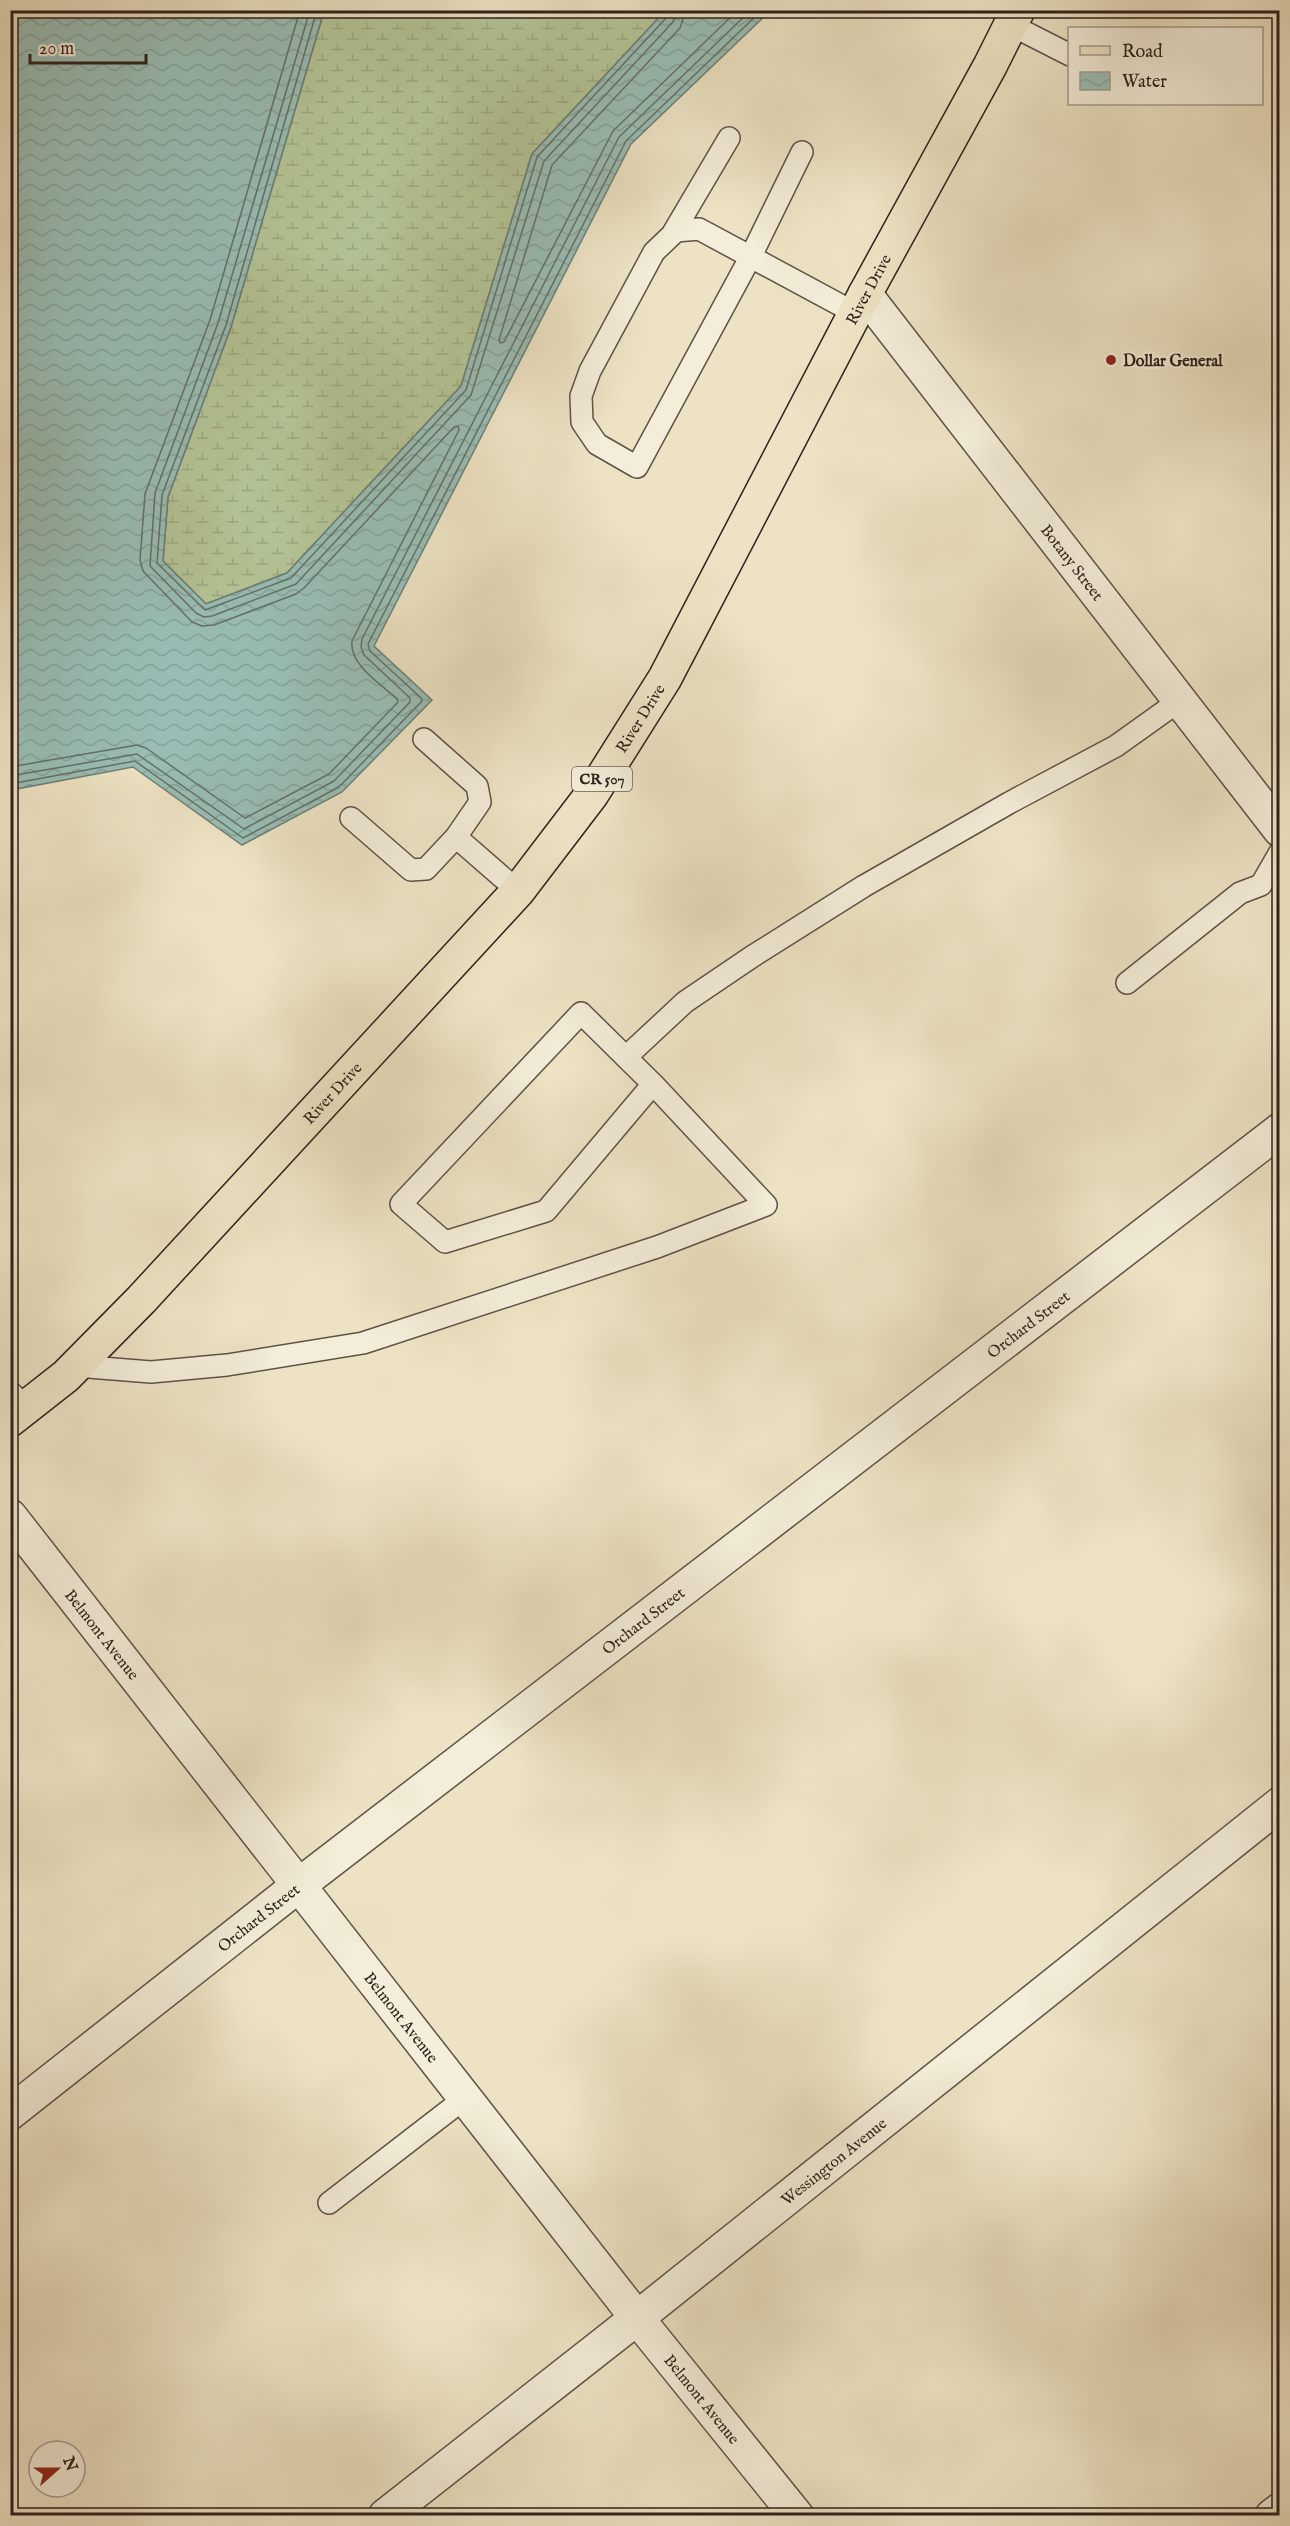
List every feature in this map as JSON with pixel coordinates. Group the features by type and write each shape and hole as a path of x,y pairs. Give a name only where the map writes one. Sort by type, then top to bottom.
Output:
{"main road":[{"name":"River Drive","path":"16,1406 76,1366 141,1300 518,891 592,794 665,678 860,303 1014,18"}],"street":[{"name":"Botany Street","path":"860,303 1179,701 1279,835"},
{"name":"Orchard Street","path":"10,2113 299,1885 1280,1130"},
{"name":"Belmont Avenue","path":"10,1515 637,2318 797,2516"},
{"name":"Wessington Avenue","path":"385,2516 637,2318 1280,1804"},
{"path":"1272,2516 1280,2510"}],"lane":[{"path":"1014,18 1068,54"},
{"path":"729,138 673,233 654,252 590,371 581,396 582,422 597,444 637,467 751,256 802,152"},
{"path":"673,233 699,229 751,256 860,303"},
{"path":"626,1058 685,1002 753,956 864,886 1009,803 1116,746 1179,701"},
{"path":"351,818 411,870 426,869 456,837 480,802 477,786 424,739"},
{"path":"1127,983 1240,893 1261,885 1279,835"},
{"path":"456,837 518,891"},
{"path":"76,1366 151,1372 227,1365 363,1343 646,1251 766,1204 653,1084 581,1013 401,1204 445,1242 546,1211 653,1084"},
{"path":"329,2203 465,2098"}],"green space":[{"path":"324,11 665,11 532,154 461,386 287,573 206,604 163,561 168,497 231,327"}],"water":[{"path":"11,10 324,11 231,327 168,497 163,561 206,604 287,573 461,386 532,154 665,11 770,11 631,144 374,646 432,700 342,792 242,845 133,767 11,790"}],"place":[{"name":"Dollar General","path":"1111,360"}]}
